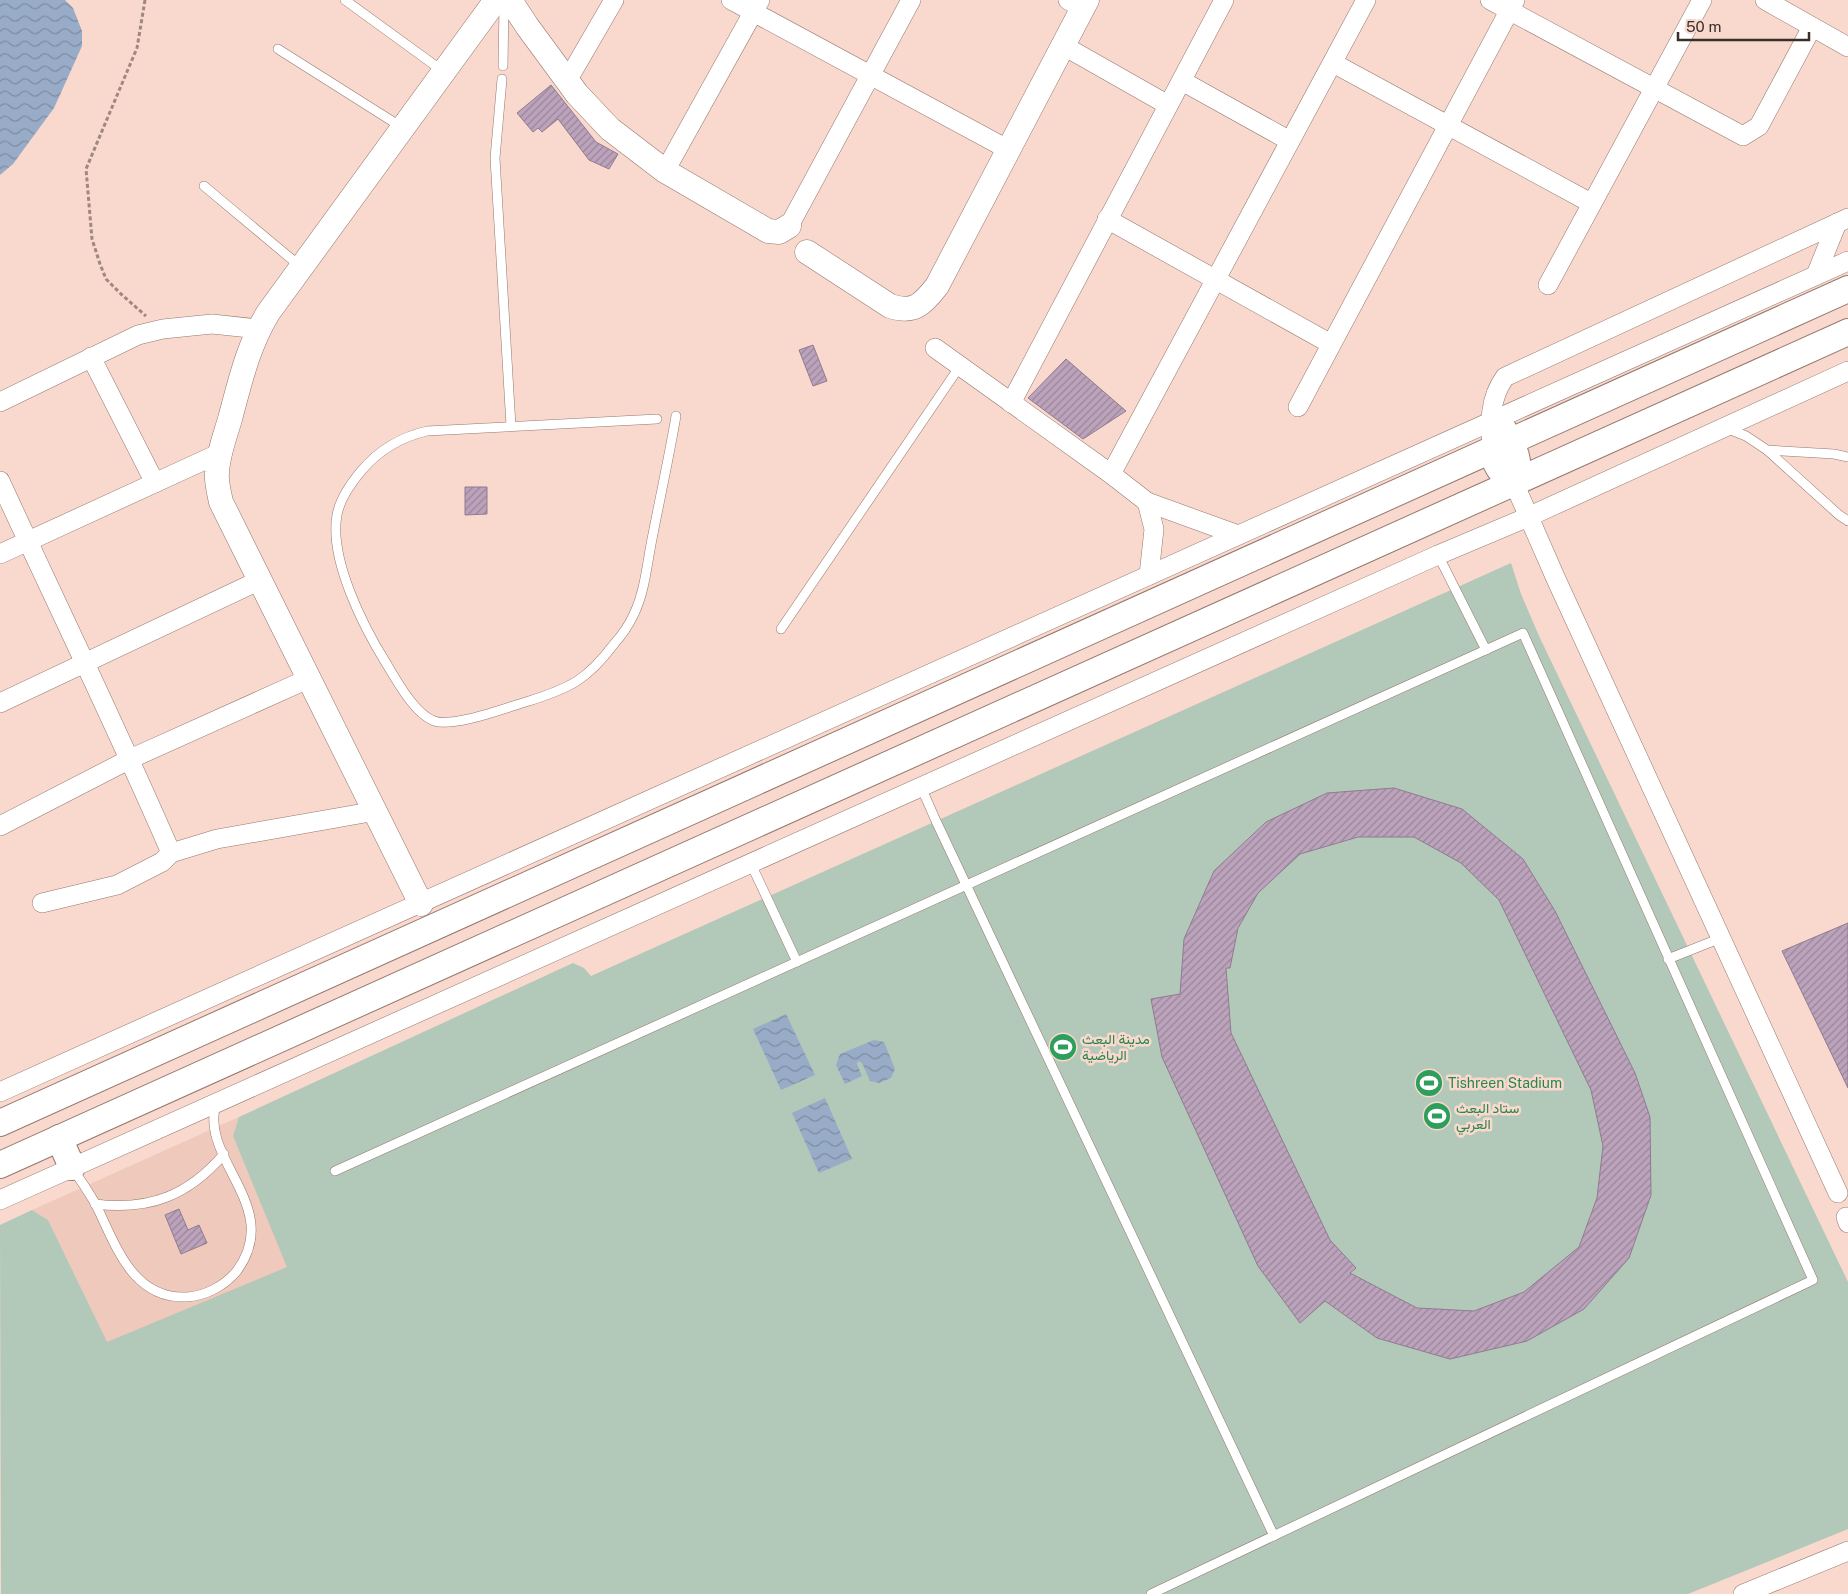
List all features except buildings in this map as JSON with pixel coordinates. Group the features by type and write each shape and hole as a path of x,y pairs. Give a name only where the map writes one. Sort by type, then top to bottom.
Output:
{"main road":[{"path":"0,1123 1848,289"},
{"path":"0,1165 1848,332"},
{"path":"1494,420 1500,445 1517,456 1519,465 1518,475 1514,483"},
{"path":"59,1138 72,1167"}],"street":[{"path":"421,904 221,502 217,471 220,453 247,356 258,329 496,0"},
{"path":"510,0 567,81 585,104 603,122 665,171 768,232 778,232 788,226 912,0"},
{"path":"567,81 614,0"},
{"path":"731,0 756,6 870,76 1008,150"},
{"path":"1011,403 1224,0"},
{"path":"1111,474 1366,0"},
{"path":"1490,0 1512,5 1654,89 1743,136 1759,126 1812,27"},
{"path":"1548,285 1702,0"},
{"path":"1765,0 1848,47"},
{"path":"808,252 890,306 902,310 922,303 937,286 1064,46 1080,3"},
{"path":"1298,407 1512,5"},
{"path":"665,171 756,6"},
{"path":"1064,46 1168,105"},
{"path":"1333,63 1591,203"},
{"path":"1182,81 1290,141"},
{"path":"1107,219 1331,344"},
{"path":"1816,275 1843,220"},
{"path":"1494,420 1494,398 1497,388 1504,377 1843,220"},
{"path":"0,1092 1848,261"},
{"path":"0,402 138,335 212,324 258,329"},
{"path":"936,348 1147,502 1238,535"},
{"path":"91,357 155,483"},
{"path":"0,1200 1438,555 1528,517 1848,370"},
{"path":"0,554 220,453"},
{"path":"0,481 84,665 130,759 171,853"},
{"path":"1514,483 1838,1193"},
{"path":"1147,502 1154,529 1149,575"},
{"path":"0,704 260,580"},
{"path":"0,826 130,759 310,678"},
{"path":"42,903 117,885 162,862 171,853 217,839 376,811"},
{"path":"1743,1594 1848,1551"}],"lane":[{"path":"345,0 444,72"},
{"path":"503,66 504,0"},
{"path":"278,49 403,128"},
{"path":"502,79 495,158 511,426"},
{"path":"204,186 302,267"},
{"path":"781,629 960,366"},
{"path":"657,419 437,429 403,439 379,453 367,465 346,492 338,511 335,534 337,547 343,572 360,616 381,656 420,711 436,722 469,719 558,692 581,680 607,654 629,624 641,596 676,416"},
{"path":"1724,427 1746,436 1767,450 1848,522"},
{"path":"1767,450 1834,454 1848,457"},
{"path":"1438,555 1486,650"},
{"path":"335,1171 1523,633 1813,1280 1151,1594"},
{"path":"921,787 1274,1536"},
{"path":"751,864 797,962"},
{"path":"1668,959 1721,938"},
{"path":"72,1167 95,1204 117,1251 128,1268 139,1280 153,1290 169,1295 186,1297 203,1294 218,1287 232,1277 242,1264 249,1248 251,1232 250,1215 245,1199 213,1126 212,1116 216,1104"},
{"path":"95,1204 114,1207 132,1206 167,1198 199,1180 224,1154"}],"path":[{"path":"146,0 137,48 86,169 92,239 106,279 149,318 156,331"}],"shaded area":[{"path":"239,1117 233,1136 288,1267 107,1343 48,1220 32,1210"}],"green space":[{"name":"مدينة البعث الرياضية","path":"1511,563 1521,594 1539,636 1848,1282 1848,1529 1688,1594 1,1594 0,1225 32,1210 48,1220 107,1342 287,1267 233,1136 239,1117 573,963 584,968 591,976"}],"water":[{"path":"0,0 65,0 73,8 82,31 82,46 54,108 13,164 0,175"},
{"path":"786,1014 815,1075 781,1090 753,1029"},
{"path":"874,1040 884,1042 895,1069 891,1078 879,1083 870,1081 862,1063 858,1061 857,1064 862,1076 845,1084 836,1065 840,1054"},
{"path":"825,1098 852,1159 819,1173 792,1113"}],"place":[{"name":"مدينة البعث الرياضية","path":"1063,1047"},
{"name":"Tishreen Stadium","path":"1429,1083"},
{"name":"ستاد البعث العربي","path":"1437,1116"}]}
